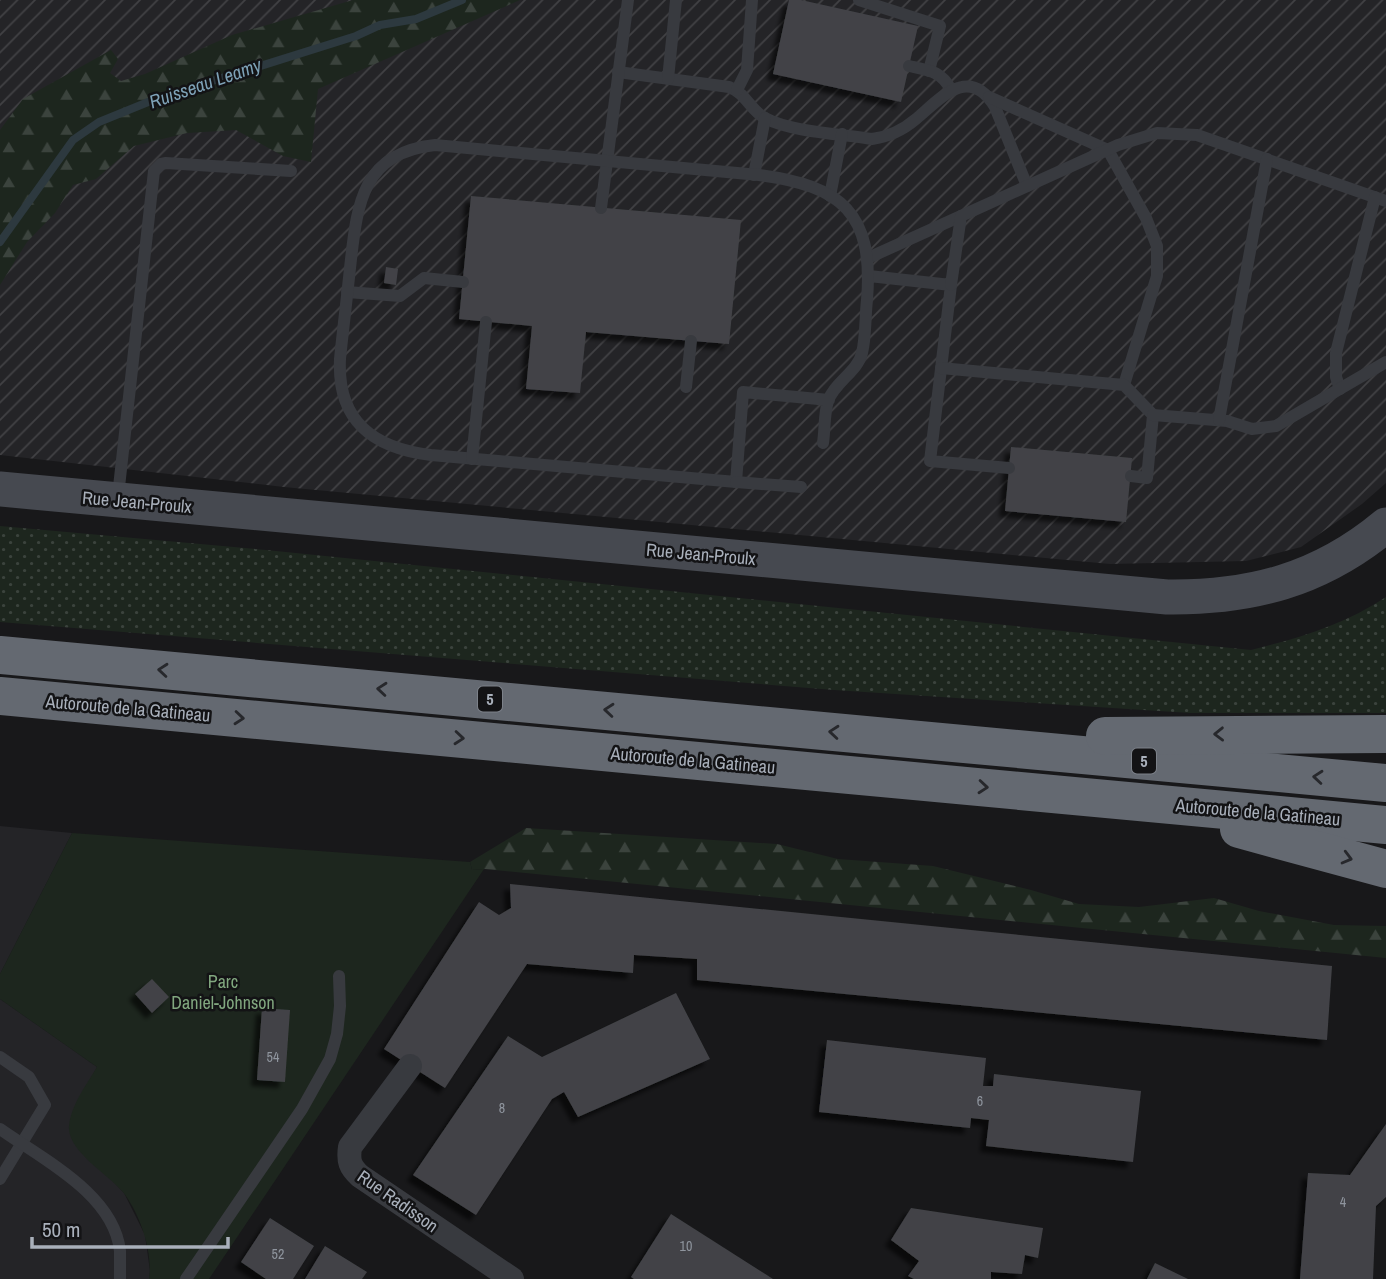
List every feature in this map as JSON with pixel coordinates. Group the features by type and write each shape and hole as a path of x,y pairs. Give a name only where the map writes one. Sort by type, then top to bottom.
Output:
{"highway":[{"name":"5","path":"0,655 1386,783"},
{"name":"Autoroute de la Gatineau","path":"0,696 1386,825"},
{"path":"901,738 1386,734"},
{"path":"1139,801 1386,869"}],"street":[{"name":"Rue Jean-Proulx","path":"0,489 1167,597 1206,597 1248,592 1285,583 1329,564 1386,525"},
{"name":"Rue Radisson","path":"410,1066 350,1147 348,1157 351,1167 360,1176 512,1279"}],"lane":[{"path":"601,208 628,0"},
{"path":"668,79 676,0"},
{"path":"737,90 747,70 752,0"},
{"path":"859,0 940,26 929,71"},
{"path":"909,66 943,76 951,90"},
{"path":"618,72 737,90 765,118 791,126 872,139 882,138 915,120 951,90 967,87 1108,150 1146,218 1157,246 1158,259 1155,286 1124,385"},
{"path":"989,97 1027,186"},
{"path":"754,174 765,118"},
{"path":"869,258 1143,136 1172,132 1197,135 1381,199 1336,353 1336,377 1340,389"},
{"path":"831,196 842,134"},
{"path":"801,487 418,453 394,449 374,438 358,422 346,403 340,382 347,292 360,198 377,171 404,153 424,146 754,174 799,182 831,196 849,211 865,241 869,276 862,355 829,400 824,443"},
{"path":"1219,420 1267,159"},
{"path":"118,500 154,172 160,164 166,163 291,171"},
{"path":"961,216 930,461 1009,468"},
{"path":"869,276 951,285"},
{"path":"347,292 400,296 424,278 463,282"},
{"path":"472,459 486,322"},
{"path":"686,387 691,341"},
{"path":"941,368 1124,385 1153,415 1219,420 1252,429 1276,426 1386,362"},
{"path":"736,482 743,392 829,400"},
{"path":"1131,476 1147,478 1153,415"},
{"path":"186,1279 302,1109 330,1059 337,1034 339,976"},
{"path":"0,1057 29,1077 46,1105 0,1180"},
{"path":"0,1129 75,1181 96,1200 111,1223 120,1249 120,1279"}],"shaded area":[{"path":"0,0 1386,0 1386,483 1362,504 1301,547 1246,561 1110,564 284,487 0,455"},
{"path":"0,826 72,833 0,974"},
{"path":"0,999 97,1067 73,1112 105,1173 124,1193 145,1235 149,1279 0,1279"}],"green space":[{"path":"353,0 520,0 318,89 311,162 283,156 236,130 187,133 134,146 96,179 73,185 55,213 27,242 0,285 0,130 23,99 111,50 118,59 110,73 121,81 145,74 232,35"},
{"path":"0,526 266,550 1251,650 1321,630 1386,597 1386,713 1190,713 834,690 0,622"},
{"path":"526,828 777,844 838,859 933,866 1079,904 1139,907 1214,898 1259,911 1334,925 1386,926 1386,958 485,869 472,870 470,862"},
{"name":"Parc Daniel-Johnson","path":"72,833 470,862 472,870 484,869 209,1279 149,1279 147,1245 135,1211 123,1192 81,1153 70,1135 73,1110 97,1067 0,999 0,974"}],"building":[{"path":"789,0 801,0 918,26 901,102 773,74"},
{"path":"471,196 741,220 729,344 586,332 580,393 526,389 532,326 459,319"},
{"path":"386,267 398,269 396,285 384,283"},
{"path":"1011,447 1132,458 1126,522 1005,511"},
{"path":"510,884 1332,966 1327,1040 697,980 697,959 634,955 633,973 527,964 445,1088 384,1049 479,902 499,915 511,908"},
{"path":"152,979 169,997 152,1013 135,994"},
{"path":"676,993 710,1059 578,1117 564,1092 552,1099 476,1215 413,1175 508,1036 542,1057"},
{"path":"262,1008 290,1010 285,1082 257,1080"},
{"path":"827,1040 986,1058 983,1086 993,1086 994,1074 1141,1091 1133,1162 986,1146 989,1120 971,1118 970,1128 819,1112"},
{"path":"1386,1124 1386,1197 1376,1206 1373,1279 1300,1279 1308,1173 1350,1175"},
{"path":"911,1208 1043,1228 1038,1258 1025,1255 1022,1274 991,1272 991,1279 914,1279 908,1276 919,1261 891,1240"},
{"path":"671,1214 773,1279 634,1279 631,1277"},
{"path":"270,1218 314,1246 293,1279 266,1279 241,1262"},
{"path":"325,1246 367,1272 362,1279 305,1279"},
{"path":"1155,1263 1188,1279 1147,1279"}],"waterway":[{"name":"Ruisseau Leamy","path":"0,242 73,140 99,122 158,98 356,36 380,25 416,19 462,0"}]}
